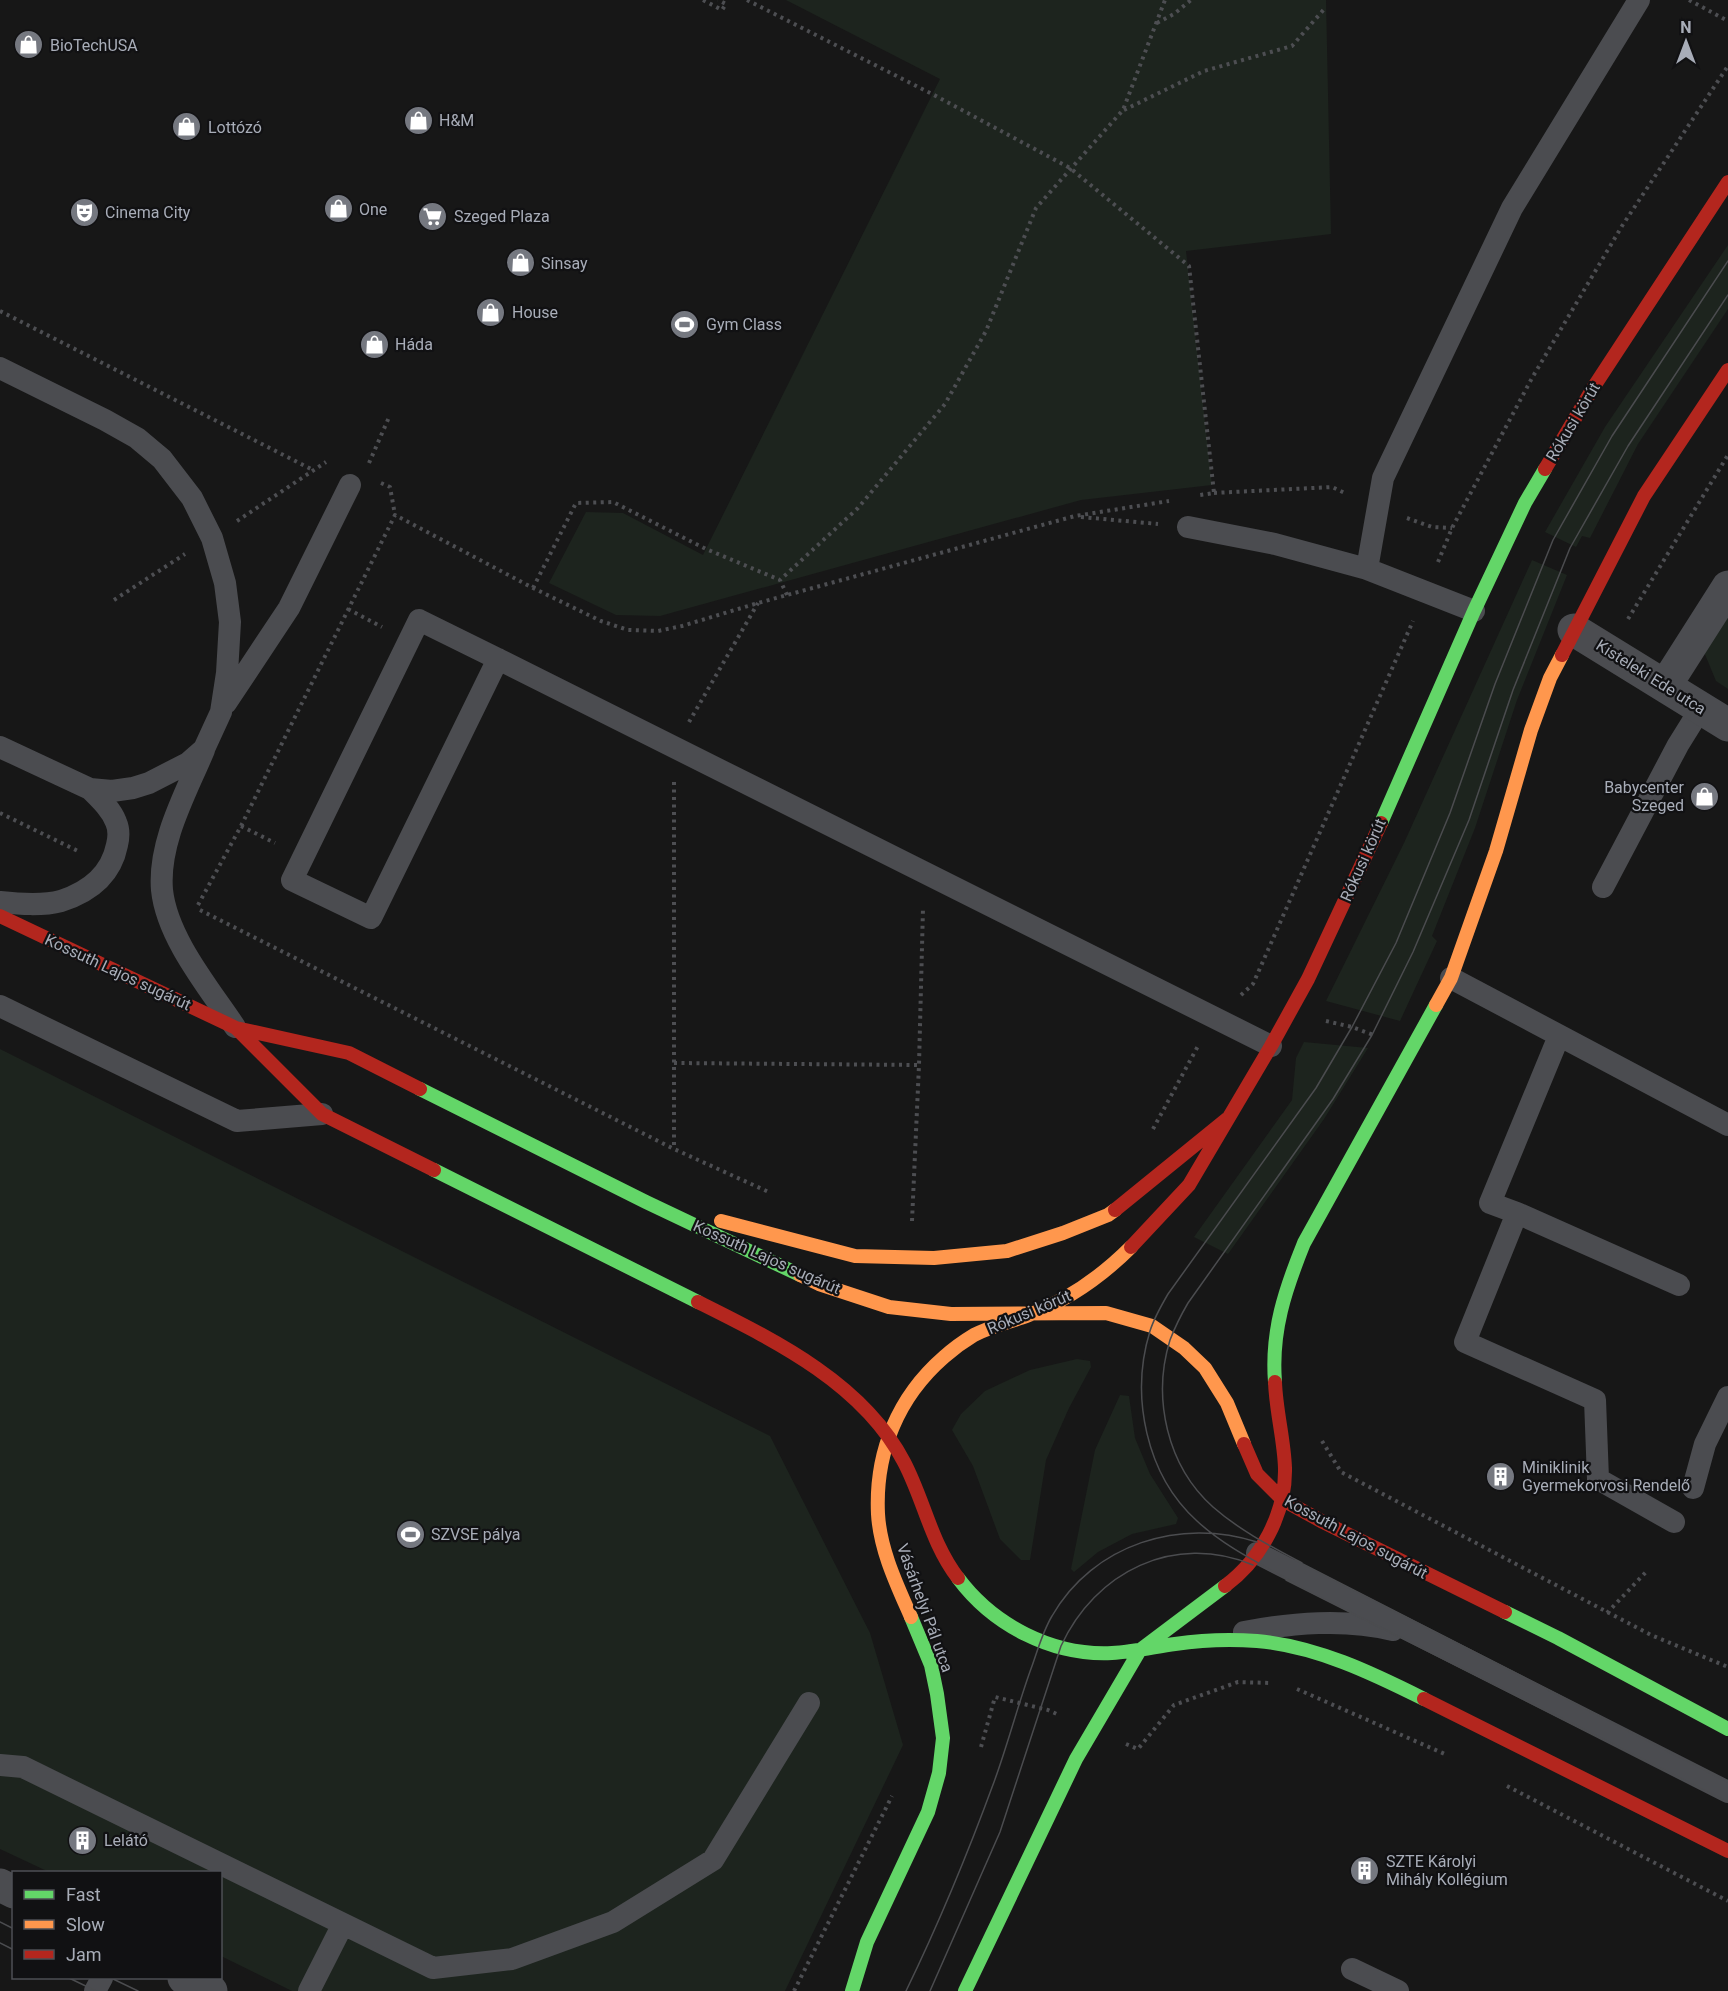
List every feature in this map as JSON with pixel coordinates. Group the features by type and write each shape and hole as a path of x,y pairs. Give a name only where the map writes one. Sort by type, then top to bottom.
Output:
{"main road":[{"name":"Rókusi körút","path":"888,1436 899,1411 912,1391 928,1371 950,1352 974,1335 1032,1314 1069,1297 1114,1264 1189,1185 1294,1006 1370,847 1474,611 1525,503 1593,388 1728,182"},
{"path":"965,1991 1076,1758 1140,1650 1242,1573 1269,1535 1283,1500 1285,1470 1276,1403 1273,1357 1278,1319 1288,1282 1304,1243 1450,978 1496,851 1531,730 1550,678 1644,496 1728,370"},
{"name":"Kossuth Lajos sugárút","path":"0,916 236,1028 349,1053 646,1202 819,1284 889,1306 951,1314 1106,1313 1152,1326 1171,1338 1205,1368 1227,1403 1257,1474 1283,1500 1558,1638 1728,1729"},
{"name":"Kossuth Lajos sugárút","path":"236,1028 322,1114 758,1332 801,1358 845,1391 870,1414 888,1436 913,1479 935,1541 962,1584 1004,1622 1028,1635 1082,1651 1110,1653 1193,1642 1250,1640 1292,1646 1349,1664 1728,1851"},
{"path":"646,1202 855,1256 934,1258 1007,1251 1063,1233 1108,1215 1227,1119"},
{"name":"Vásárhelyi Pál utca","path":"852,1991 867,1942 928,1812 939,1773 943,1738 931,1665 893,1574 884,1546 878,1515 879,1472 888,1436"}],"street":[{"path":"1665,686 1728,587"},
{"name":"Kisteleki Ede utca","path":"1574,630 1728,725"},
{"path":"188,1979 211,1991"}],"lane":[{"path":"1367,569 1383,478 1512,208 1639,0"},
{"path":"0,368 137,438 162,459 192,498 212,538 225,583 230,622 227,673 221,712"},
{"path":"236,1028 185,952 168,916 162,890 165,858 172,827 221,712 289,608 350,485"},
{"path":"1188,527 1275,544 1367,569 1474,611"},
{"path":"498,659 371,918 292,880 419,620 498,659 1214,1018 1271,1046"},
{"path":"1604,887 1678,745 1701,708"},
{"path":"0,747 90,789 112,791 149,783 188,763 204,749"},
{"path":"0,902 26,904 59,902 84,892 99,881 110,866 117,848 119,834 116,822 105,804 90,789"},
{"path":"1450,978 1728,1125"},
{"path":"0,1006 237,1121 322,1114"},
{"path":"1559,1036 1490,1203 1679,1285"},
{"path":"1517,1213 1466,1342 1595,1400 1598,1479 1674,1522"},
{"path":"1694,1488 1705,1444 1728,1397"},
{"name":"Kossuth Lajos sugárút","path":"1257,1553 1728,1792"},
{"name":"Kossuth Lajos sugárút","path":"1193,1642 1274,1627 1336,1623 1379,1627 1423,1638"},
{"path":"0,1765 23,1767 433,1968 512,1959 613,1922 713,1860 809,1703"},
{"path":"309,1991 343,1924"},
{"path":"1352,1968 1398,1991"}],"path":[{"path":"704,0 722,10 726,4 718,0"},
{"path":"747,0 1070,168 1189,266 1214,493"},
{"path":"1123,110 1165,0"},
{"path":"1156,23 1174,14 1191,0"},
{"path":"1689,0 1728,21"},
{"path":"780,580 858,508 945,405 986,332 1036,208 1123,110 1204,70 1292,46 1326,7"},
{"path":"1152,1131 1214,1018 1253,984 1399,656 1452,528 1532,378 1622,226 1728,66"},
{"path":"0,311 313,470"},
{"path":"368,464 390,415"},
{"path":"1608,650 1728,455"},
{"path":"1191,497 1214,493 1332,487 1432,527 1452,528"},
{"path":"533,588 576,503 613,502 706,549 780,580 786,595 1075,516 1179,499"},
{"path":"1075,516 1188,527"},
{"path":"674,1149 674,748 758,603"},
{"path":"0,813 110,866"},
{"path":"240,826 303,857"},
{"path":"912,1223 924,873"},
{"path":"162,890 674,1149 772,1194"},
{"path":"1294,1006 1318,1020 1352,1027 1408,1053"},
{"path":"674,1063 919,1065"},
{"path":"1321,1437 1341,1472 1607,1613 1651,1635 1728,1667"},
{"path":"1607,1613 1646,1572"},
{"path":"980,1751 995,1697 1048,1710 1138,1749 1174,1705 1238,1682 1272,1683"},
{"path":"1294,1687 1449,1756"},
{"path":"1500,1782 1728,1901"}],"shaded area":[{"path":"786,0 1326,0 1331,234 1186,251 1212,485 1081,500 660,616 616,615 549,583 586,512 623,513 703,555 940,79"},
{"path":"1728,245 1728,309 1638,444 1590,538 1582,536 1576,547 1545,532 1605,427"},
{"path":"1532,560 1567,575 1517,700 1475,828 1432,936 1437,941 1400,1021 1326,1001 1404,843"},
{"path":"1728,613 1728,689 1716,681 1704,652"},
{"path":"1304,1042 1368,1048 1324,1119 1228,1254 1194,1237 1292,1100 1296,1058"},
{"name":"SZVSE pálya","path":"0,1049 770,1436 870,1633 903,1745 785,1991 292,1991 222,1956 222,1871 47,1871 0,1849"},
{"path":"1077,1359 1090,1361 1091,1367 1069,1408 1046,1460 1030,1560 1021,1560 1000,1539 973,1466 952,1430 961,1414 985,1391 1030,1370"},
{"path":"1120,1395 1129,1396 1135,1438 1150,1474 1178,1518 1176,1524 1132,1534 1098,1552 1074,1572 1071,1569 1095,1450"}],"tram line":[{"path":"1294,1583 1219,1539 1197,1521 1165,1481 1154,1458 1143,1408 1144,1356 1150,1331 1168,1294 1316,1088 1352,1027 1396,943 1450,813 1495,684 1553,540 1612,436 1728,261"},
{"path":"1302,1563 1256,1538 1223,1515 1197,1490 1184,1472 1174,1451 1164,1408 1165,1362 1170,1340 1188,1303 1333,1099 1372,1035 1413,952 1469,820 1513,690 1570,548 1628,446 1728,295"},
{"path":"906,1991 941,1914 984,1809 1043,1634 1069,1591 1115,1554 1141,1543 1170,1535 1199,1533 1228,1535 1257,1542"},
{"path":"930,1991 1000,1832 1061,1646 1076,1620 1094,1597 1116,1579 1140,1565 1166,1557 1194,1553 1223,1556 1253,1565"},
{"path":"1295,1560 1728,1782"},
{"path":"1286,1580 1728,1802"},
{"path":"0,1922 12,1928"},
{"path":"0,1943 12,1949"},
{"path":"71,1979 96,1991"},
{"path":"113,1979 138,1991"}],"traffic: fast":[{"path":"1381,823 1474,611 1525,503 1545,469"},
{"path":"1275,1382 1277,1328 1291,1277 1304,1243 1436,1005"},
{"path":"420,1089 646,1202 800,1275"},
{"path":"434,1170 698,1302"},
{"path":"958,1578 972,1595 1006,1623 1046,1643 1068,1649 1090,1653 1112,1653 1216,1640 1247,1640 1279,1644 1343,1662 1424,1699"},
{"path":"965,1991 1076,1759 1140,1650 1225,1586"},
{"path":"1505,1612 1728,1729"},
{"path":"852,1991 867,1942 928,1812 939,1773 943,1738 937,1694 931,1665 911,1617"}],"traffic: slow":[{"path":"1436,1005 1451,978 1496,851 1531,730 1550,678 1562,655"},
{"path":"721,1221 855,1256 934,1258 1007,1251 1063,1233 1115,1210"},
{"path":"911,1617 886,1554 878,1514 878,1491 885,1448 902,1408 928,1373 962,1342 1071,1295 1108,1268 1131,1247"},
{"path":"800,1275 819,1284 889,1307 951,1314 1106,1313 1152,1326 1184,1348 1205,1368 1227,1403 1244,1444"}],"traffic: jam":[{"path":"1545,469 1593,388 1728,182"},
{"path":"1562,655 1644,496 1728,370"},
{"path":"1131,1247 1189,1185 1271,1046 1308,979 1381,823"},
{"path":"0,916 236,1028 349,1053 420,1089"},
{"path":"236,1028 322,1114 434,1170"},
{"path":"1115,1210 1227,1119"},
{"path":"698,1302 786,1348 841,1387 865,1409 886,1434 904,1462 934,1536 958,1578"},
{"path":"1225,1586 1250,1563 1260,1549 1269,1534 1281,1502 1285,1468 1275,1382"},
{"path":"1244,1444 1257,1474 1283,1500 1505,1612"},
{"path":"1424,1699 1728,1851"}],"place":[{"name":"BioTechUSA","path":"29,45"},
{"name":"H&M","path":"418,120"},
{"name":"Lottózó","path":"187,127"},
{"name":"One","path":"338,209"},
{"name":"Cinema City","path":"84,212"},
{"name":"Szeged Plaza","path":"433,216"},
{"name":"Sinsay","path":"520,263"},
{"name":"House","path":"491,312"},
{"name":"Gym Class","path":"685,324"},
{"name":"Háda","path":"374,344"},
{"name":"Babycenter Szeged","path":"1705,796"},
{"name":"Miniklinik Gyermekorvosi Rendelő","path":"1501,1476"},
{"name":"SZVSE pálya","path":"410,1534"},
{"name":"Lelátó","path":"83,1840"},
{"name":"SZTE Károlyi Mihály Kollégium","path":"1365,1870"}]}
